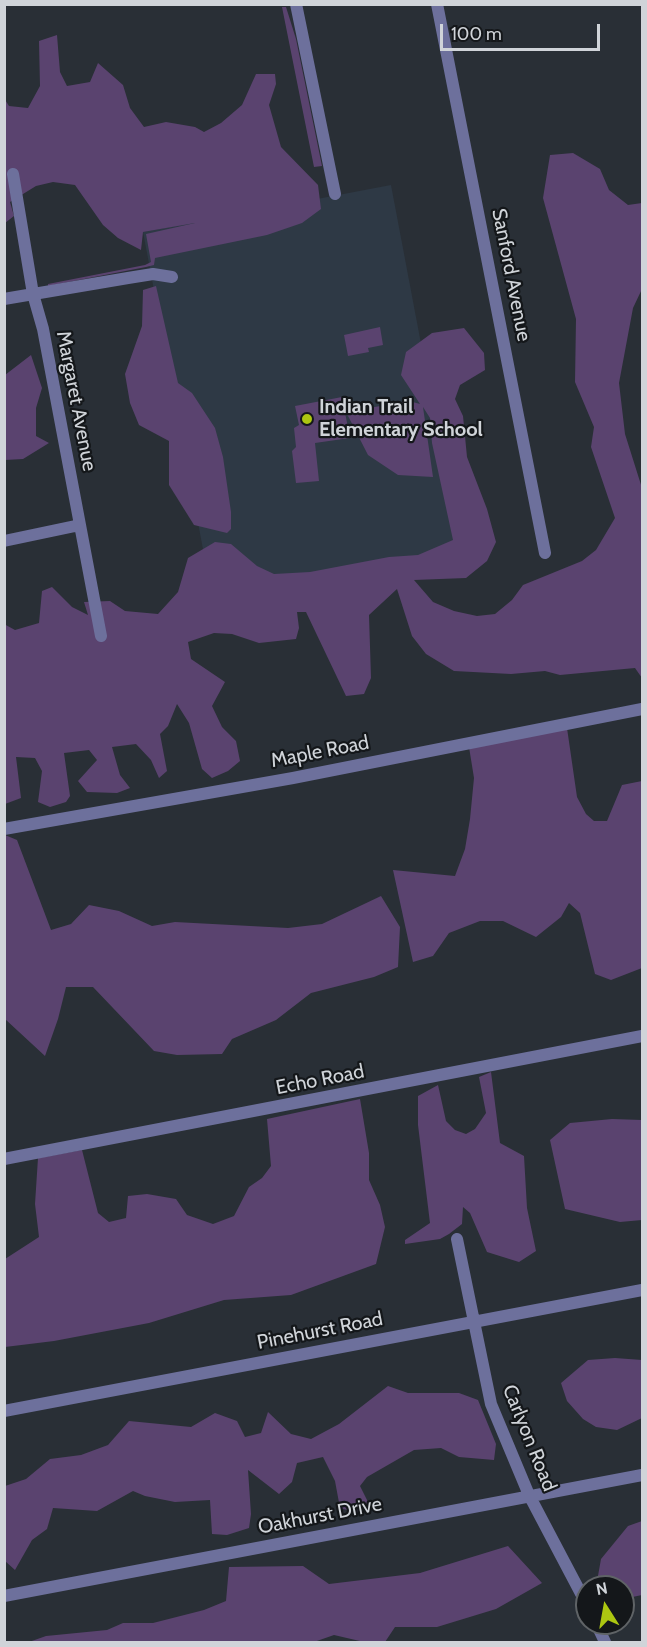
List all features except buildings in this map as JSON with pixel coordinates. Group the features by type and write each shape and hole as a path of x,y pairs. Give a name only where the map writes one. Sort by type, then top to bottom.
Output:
{"street":[{"path":"296,4 334,194"},
{"name":"Sanford Avenue","path":"437,4 545,553"},
{"name":"Margaret Avenue","path":"13,174 33,294 43,329 101,636"},
{"path":"4,299 153,274 172,277"},
{"path":"4,541 80,525"},
{"name":"Maple Road","path":"4,829 293,778 642,709"},
{"name":"Echo Road","path":"4,1159 642,1036"},
{"name":"Carlyon Road","path":"458,1239 491,1404 529,1495 575,1582"},
{"name":"Pinehurst Road","path":"4,1411 642,1290"},
{"name":"Oakhurst Drive","path":"4,1596 642,1475"}],"shaded area":[{"path":"282,7 286,7 296,39 322,166 314,167"},
{"path":"57,35 60,72 67,86 90,82 98,63 123,85 130,108 144,127 166,122 195,127 204,132 221,123 242,105 256,74 275,74 276,84 269,105 281,147 318,185 321,209 302,223 267,235 155,258 154,265 146,267 48,286 48,284 145,265 151,262 146,234 195,223 143,232 141,250 118,238 103,225 75,185 53,182 36,186 10,202 14,216 5,223 4,98 9,106 28,108 40,86 39,41"},
{"path":"573,153 600,169 609,190 628,205 642,203 642,289 633,308 619,383 625,434 642,488 642,678 635,668 560,675 545,671 511,674 454,671 426,654 412,636 397,589 369,615 371,678 364,694 346,696 306,612 297,612 299,628 296,639 259,643 232,634 214,633 188,642 191,659 225,682 212,706 222,727 236,741 240,761 228,771 212,778 202,769 189,723 177,704 168,726 160,734 167,771 159,778 151,760 136,744 112,747 120,775 130,788 117,793 87,792 78,781 97,760 89,750 64,753 70,796 66,802 50,807 38,802 42,771 35,758 16,757 21,798 5,804 4,624 15,630 39,623 42,591 52,587 72,607 88,615 84,602 110,601 125,611 158,614 178,592 188,558 215,542 231,544 257,566 274,574 310,572 389,557 418,555 453,540 432,443 430,418 423,407 433,477 398,475 368,455 346,412 409,401 420,404 401,375 406,352 432,333 464,328 484,353 485,370 460,385 455,399 463,416 467,457 487,509 496,542 487,561 466,578 414,580 433,602 454,611 477,616 495,614 512,600 523,585 582,561 596,550 615,518 591,447 594,427 575,382 576,319 543,198 550,155"},
{"name":"Indian Trail Elementary School","path":"391,185 461,555 213,602 143,232"},
{"path":"156,286 178,383 192,393 215,428 223,457 231,512 231,529 227,533 194,525 169,485 169,441 139,425 130,403 125,374 142,326 143,290"},
{"path":"380,327 383,345 368,348 369,352 348,356 344,335"},
{"path":"31,355 42,388 36,408 36,436 49,443 23,459 5,460 5,375"},
{"path":"342,397 350,438 315,443 319,481 296,483 292,451 296,447 294,428 299,425 295,406"},
{"path":"567,728 577,797 586,814 594,821 607,821 622,785 642,781 642,968 611,980 595,974 580,913 569,903 561,917 536,937 503,921 480,921 449,933 433,956 413,962 393,870 455,876 465,849 470,819 474,778 469,747"},
{"path":"5,835 17,840 51,930 71,924 89,905 119,911 152,926 175,922 288,928 322,924 381,896 400,927 398,967 374,977 311,993 276,1020 232,1039 222,1054 177,1055 154,1051 93,987 66,987 45,1056 5,1019"},
{"path":"491,1072 500,1143 524,1156 527,1208 536,1251 519,1262 487,1252 470,1213 463,1207 462,1224 449,1234 440,1239 405,1244 405,1240 430,1223 418,1125 418,1096 438,1085 446,1121 455,1130 466,1134 475,1129 486,1113 479,1077"},
{"path":"360,1099 369,1153 369,1180 380,1205 385,1227 376,1264 291,1295 224,1300 149,1323 54,1341 5,1347 5,1259 39,1237 35,1204 38,1158 82,1150 98,1213 109,1222 126,1218 128,1196 147,1194 176,1199 187,1215 213,1224 234,1216 249,1187 262,1178 271,1166 267,1119"},
{"path":"612,1119 642,1120 642,1220 620,1222 565,1209 550,1140 570,1123"},
{"path":"615,1358 642,1360 642,1418 617,1430 596,1427 583,1419 567,1401 561,1383 588,1360"},
{"path":"388,1386 408,1393 459,1393 478,1400 496,1444 494,1460 459,1457 441,1448 414,1450 367,1477 360,1486 369,1504 358,1513 340,1508 335,1481 323,1457 297,1463 292,1482 279,1494 248,1470 251,1514 249,1528 227,1535 212,1534 210,1500 175,1502 133,1491 97,1511 53,1508 47,1529 32,1540 15,1570 5,1561 5,1486 26,1479 50,1459 81,1455 108,1445 129,1421 191,1427 215,1413 237,1421 245,1437 261,1433 268,1412 291,1434 311,1439 339,1424"},
{"path":"642,1521 642,1595 635,1596 635,1575 598,1575 601,1559 628,1526"},
{"path":"508,1546 542,1583 496,1609 437,1627 395,1627 385,1642 364,1642 334,1635 314,1642 29,1642 46,1636 107,1630 123,1623 153,1623 204,1610 226,1601 229,1567 303,1566 329,1584 420,1573"}],"place":[{"name":"Indian Trail Elementary School","path":"307,419"}]}
